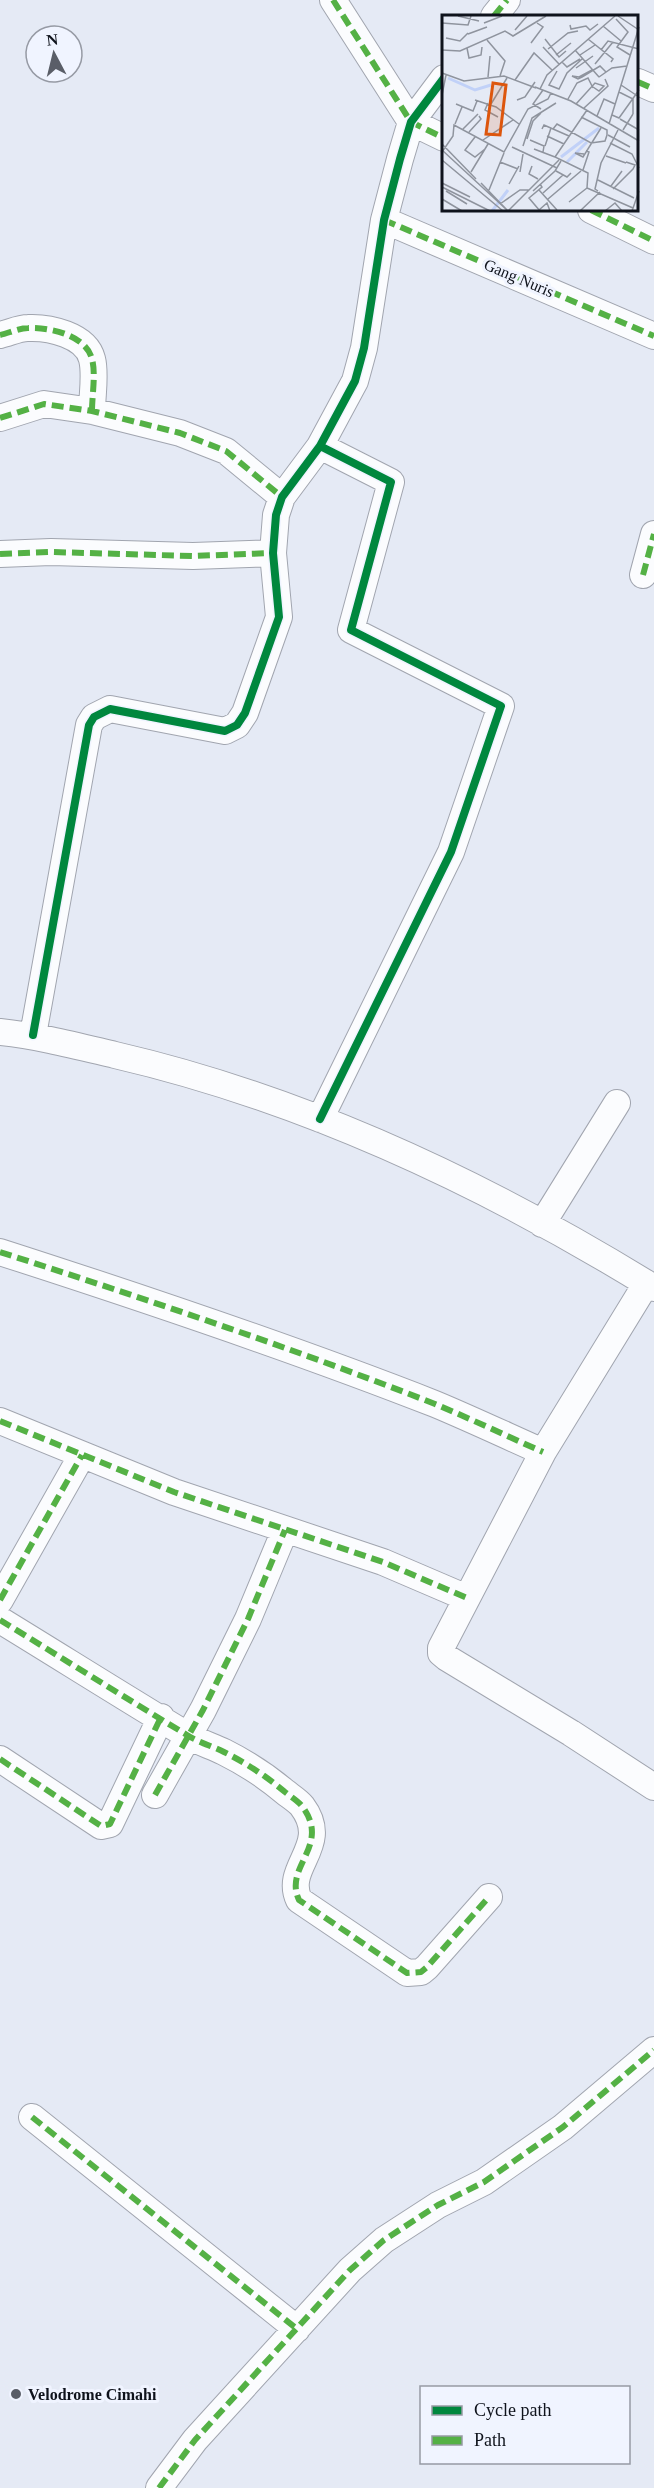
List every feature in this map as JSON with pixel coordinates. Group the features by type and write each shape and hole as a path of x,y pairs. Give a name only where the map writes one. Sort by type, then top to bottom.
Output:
{"street":[{"path":"333,0 426,101 442,134"},
{"path":"495,15 507,0"},
{"path":"639,82 654,89"},
{"path":"33,1035 89,725 94,717 110,709 225,731 237,725 245,713 279,617 273,553 276,515 282,497 320,446 355,381 364,348 384,220 426,101"},
{"path":"595,212 654,241"},
{"name":"Gang Nuris","path":"384,220 654,336"},
{"path":"0,335 27,328 52,331 76,338 85,346 92,358 92,411"},
{"path":"0,418 44,404 92,411 180,433 226,451 282,497"},
{"path":"320,446 391,482 351,630 501,706 451,852 320,1119"},
{"path":"643,575 654,534"},
{"path":"0,554 51,552 193,556 273,553"},
{"path":"0,1032 33,1035 182,1070 320,1119 483,1191 650,1286 543,1452 441,1648 441,1653 654,1787"},
{"path":"542,1224 617,1103"},
{"path":"0,1252 366,1378 437,1405 543,1452"},
{"path":"0,1421 174,1492 382,1562 467,1598"},
{"path":"0,1600 82,1455"},
{"path":"155,1795 248,1619 285,1530"},
{"path":"0,1620 161,1717 188,1736 226,1753 265,1776 302,1806 311,1826 312,1841 308,1854 297,1872 295,1884 299,1900 407,1973 421,1972 428,1967 489,1897"},
{"path":"0,1759 101,1826 106,1826 110,1824 161,1717"},
{"path":"159,2488 195,2440 350,2270 384,2240 438,2205 484,2181 563,2127 654,2050"},
{"path":"32,2117 297,2329"}],"marked path":[{"path":"333,0 411,122 442,137"},
{"path":"495,15 507,0"},
{"path":"639,82 654,89"},
{"path":"595,212 654,241"},
{"path":"384,220 654,336"},
{"path":"0,335 25,328 37,328 56,331 75,338 88,351 92,359 94,378 92,411"},
{"path":"0,418 44,404 92,411 180,433 226,451 282,497"},
{"path":"643,575 654,534"},
{"path":"0,554 51,552 193,556 273,553"},
{"path":"0,1252 327,1363 435,1404 543,1452"},
{"path":"0,1421 174,1492 383,1562 467,1598"},
{"path":"0,1600 82,1455"},
{"path":"155,1795 203,1710 248,1619 285,1530"},
{"path":"0,1620 191,1737 248,1765 298,1802 310,1820 312,1833 297,1877 296,1888 299,1900 407,1973 421,1972 427,1967 489,1897"},
{"path":"0,1759 101,1826 110,1824 161,1717"},
{"path":"159,2488 195,2440 350,2270 384,2240 438,2205 484,2182 563,2127 654,2050"},
{"path":"32,2117 297,2329"}],"cycle path":[{"path":"33,1035 89,725 94,717 110,709 225,731 237,725 245,713 279,617 273,553 276,515 282,497 320,446 355,381 364,348 384,220 400,159 411,122 442,81"},
{"path":"320,446 391,482 351,630 501,706 451,852 320,1119"}],"place":[{"name":"Velodrome Cimahi","path":"16,2394"}]}
